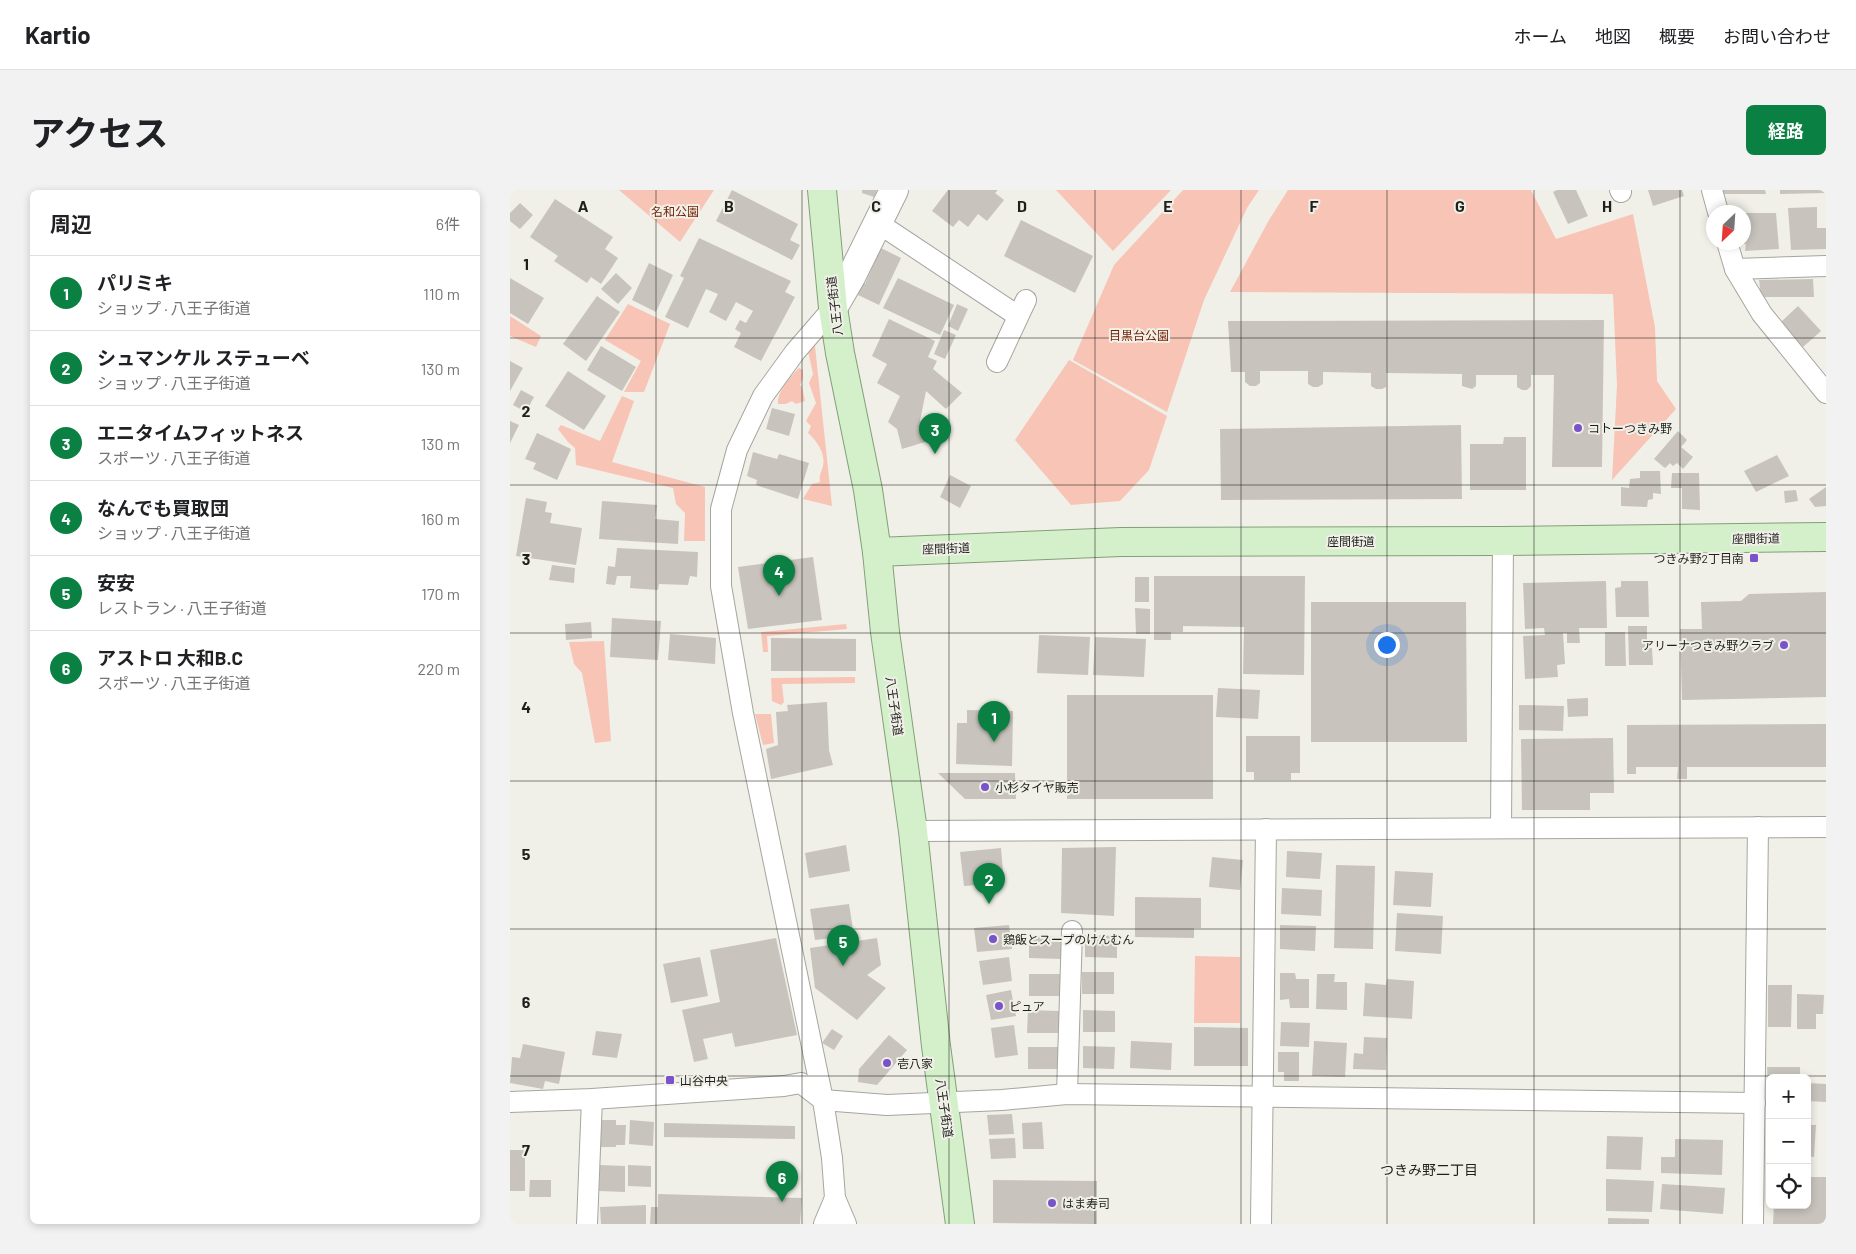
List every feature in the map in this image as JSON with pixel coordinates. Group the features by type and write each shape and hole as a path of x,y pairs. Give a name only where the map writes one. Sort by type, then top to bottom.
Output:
{"main road":[{"name":"八王子街道","path":"822,190 833,308 840,353 868,490 877,552 885,632 913,831 943,1102 960,1224"},
{"name":"座間街道","path":"877,552 1121,542 1503,541 1826,537"}],"street":[{"path":"846,1224 835,1198 832,1158 823,1100 741,703 721,586 721,509 737,450 763,396 795,352 833,308 894,190"},
{"path":"1712,190 1716,205"},
{"path":"878,223 1022,308 997,362"},
{"path":"1729,250 1735,269 1762,314 1826,393"},
{"path":"1735,269 1826,266"},
{"path":"1501,828 1503,541"},
{"path":"1753,1224 1758,827"},
{"path":"913,831 1826,827"},
{"path":"1261,1224 1266,830"},
{"path":"1067,1094 1072,931"},
{"path":"510,1102 592,1099 784,1086 802,1083 823,1100 887,1105 1002,1100 1067,1094 1755,1103"},
{"path":"586,1224 592,1099"},
{"path":"824,1224 835,1198"}],"green space":[{"name":"名和公園","path":"619,190 714,190 680,242"},
{"path":"1056,190 1171,190 1113,251"},
{"name":"目黒台公園","path":"1183,190 1259,190 1247,208 1204,300 1167,412 1073,360 1114,265"},
{"path":"1288,190 1531,190 1556,239 1633,214 1655,327 1657,381 1676,409 1612,480 1617,385 1613,294 1230,292 1269,220"},
{"path":"628,304 670,324 644,392 624,392 641,361 605,340"},
{"path":"510,316 541,336 536,347 510,336"},
{"path":"815,346 832,506 803,499 812,484 820,482 824,461 820,448 808,433 811,426 806,421 816,403 809,383 813,374 808,351"},
{"path":"1069,360 1167,416 1149,470 1120,501 1071,505 1015,440"},
{"path":"799,368 803,370 803,378 800,385 805,401 796,404 792,401 786,404 778,404 782,389"},
{"path":"622,396 634,401 612,462 705,487 705,541 684,541 685,513 676,504 673,488 576,465 575,448 558,429 561,425 600,441"},
{"path":"846,624 847,629 767,636 768,652 763,652 761,632"},
{"path":"604,641 611,741 595,743 582,673 574,664 569,642"},
{"path":"855,677 855,683 782,684 784,702 781,705 772,701 771,678"},
{"path":"755,714 771,714 774,743 763,745"},
{"path":"1195,956 1240,957 1240,1023 1194,1023"}],"building":[{"path":"732,190 798,224 790,240 800,245 792,260 716,221"},
{"path":"862,190 877,190 874,197 862,193"},
{"path":"948,190 998,190 995,193 1004,200 987,221 978,214 968,227 959,220 953,227 932,211"},
{"path":"1557,190 1576,190 1588,216 1568,224 1553,192"},
{"path":"1648,190 1682,190 1684,196 1653,206"},
{"path":"1722,190 1765,190 1766,194 1722,194"},
{"path":"1780,190 1826,190 1826,193 1780,194"},
{"path":"555,199 613,237 605,249 618,258 601,284 591,277 587,283 554,261 558,256 530,237"},
{"path":"520,203 533,215 520,229 510,221 510,213"},
{"path":"1817,207 1817,228 1826,228 1826,249 1791,250 1788,208"},
{"path":"1751,213 1776,213 1779,249 1745,251 1751,250"},
{"path":"1021,220 1093,256 1075,293 1004,256"},
{"path":"699,238 791,281 785,292 795,297 761,361 734,347 741,333 735,329 740,320 746,323 753,311 736,302 726,321 709,312 718,294 706,289 688,328 665,317 684,278 680,276"},
{"path":"881,248 901,258 879,305 858,295"},
{"path":"649,263 673,275 656,312 632,300"},
{"path":"616,273 632,288 618,304 601,289"},
{"path":"510,278 544,298 528,324 510,313"},
{"path":"898,278 954,305 940,335 883,308"},
{"path":"1813,279 1814,297 1761,297 1759,280"},
{"path":"597,296 620,312 586,361 563,344"},
{"path":"957,304 968,309 958,331 948,326"},
{"path":"1798,306 1821,331 1803,347 1780,323"},
{"path":"889,319 935,341 928,357 937,361 933,369 962,393 946,409 926,391 920,421 932,418 938,438 902,449 897,429 888,422 900,396 877,383 887,364 872,356"},
{"name":"コトーつきみ野","path":"1604,320 1602,467 1552,467 1554,375 1531,375 1531,386 1527,390 1522,390 1517,387 1517,375 1476,375 1476,386 1472,389 1462,386 1462,374 1386,373 1386,387 1376,389 1371,386 1371,373 1323,372 1323,384 1313,387 1308,384 1308,371 1260,371 1260,383 1256,386 1250,386 1245,382 1245,372 1231,372 1228,321"},
{"path":"944,330 956,335 945,359 934,354"},
{"path":"601,346 636,367 622,391 587,370"},
{"path":"510,361 523,368 510,391"},
{"path":"568,371 606,396 584,430 545,406"},
{"path":"521,390 534,397 526,412 513,405"},
{"path":"772,408 795,414 789,436 766,429"},
{"path":"510,421 519,425 510,443"},
{"path":"1461,425 1462,499 1221,500 1220,429"},
{"path":"1678,431 1687,440 1681,447 1693,457 1683,469 1677,463 1673,466 1670,463 1665,468 1654,459"},
{"path":"537,433 571,449 557,480 533,469 536,463 525,459"},
{"path":"1504,437 1526,437 1526,490 1470,490 1470,444 1503,444"},
{"path":"753,452 777,459 779,454 809,463 798,499 756,485 757,480 747,476"},
{"path":"1777,455 1789,476 1756,492 1744,471"},
{"path":"1640,471 1660,471 1661,494 1653,493 1653,499 1648,500 1647,507 1621,506 1621,487 1629,488 1630,479 1640,478"},
{"path":"1672,473 1699,473 1700,510 1682,509 1682,488 1671,488"},
{"path":"950,475 971,486 960,508 940,497"},
{"path":"1826,487 1826,506 1815,507 1809,499"},
{"path":"1796,490 1798,501 1785,503 1784,491"},
{"path":"526,498 547,502 545,512 552,513 550,523 582,528 576,565 516,556"},
{"path":"602,501 657,505 655,519 679,521 678,544 599,539"},
{"path":"617,548 698,552 697,577 690,576 688,585 659,584 658,590 630,588 631,576 617,576 615,585 606,584 608,566 615,567"},
{"path":"813,557 822,620 748,629 738,567"},
{"path":"552,565 575,568 574,583 549,580"},
{"path":"1154,576 1305,576 1304,675 1243,674 1244,627 1183,626 1183,632 1171,632 1171,640 1154,640"},
{"path":"1135,577 1149,577 1149,602 1135,602"},
{"path":"1606,581 1607,628 1579,628 1580,643 1567,643 1567,633 1563,633 1565,664 1557,665 1558,677 1525,679 1523,636 1545,635 1544,628 1525,629 1523,583"},
{"path":"1621,581 1648,581 1649,617 1616,617 1615,588 1621,587"},
{"path":"1826,592 1826,697 1682,700 1680,629 1702,629 1701,602 1741,601 1749,594"},
{"path":"1311,602 1466,602 1467,742 1311,742"},
{"path":"1135,608 1150,609 1150,634 1136,634"},
{"path":"612,618 661,621 658,660 610,657"},
{"path":"591,622 592,638 566,640 565,624"},
{"path":"1628,626 1647,626 1647,648 1652,648 1653,665 1629,665"},
{"path":"1605,632 1625,632 1626,666 1605,666"},
{"path":"670,634 716,638 715,664 668,660"},
{"path":"1039,635 1090,637 1088,675 1037,673"},
{"path":"1095,637 1146,639 1144,677 1093,675"},
{"path":"771,638 856,639 856,671 771,671"},
{"path":"1218,688 1260,690 1258,719 1216,717"},
{"path":"1067,695 1213,695 1213,799 1067,799"},
{"path":"1588,698 1588,716 1568,717 1567,699"},
{"path":"827,702 829,750 833,765 771,779 766,749 778,745 776,712 788,711 787,705"},
{"path":"1519,705 1564,706 1563,731 1519,730"},
{"path":"967,710 1013,711 1012,766 956,764 957,723 967,723"},
{"path":"1826,724 1826,767 1687,767 1687,779 1677,779 1678,767 1636,767 1636,774 1627,774 1627,725"},
{"path":"1246,736 1300,736 1300,773 1291,773 1291,780 1254,780 1254,772 1246,772"},
{"path":"1613,738 1614,793 1590,793 1590,810 1522,810 1521,739"},
{"path":"938,773 1015,773 1016,799 965,799"},
{"path":"846,845 850,871 809,878 805,853"},
{"path":"1116,847 1114,916 1061,913 1062,848"},
{"path":"1001,848 1004,883 964,886 960,852"},
{"path":"1287,851 1322,853 1320,879 1286,877"},
{"path":"1212,857 1243,860 1240,890 1209,887"},
{"path":"1336,865 1375,866 1373,949 1334,948"},
{"path":"1395,871 1433,873 1431,907 1393,905"},
{"path":"1282,888 1322,890 1321,916 1281,914"},
{"path":"1135,897 1201,898 1201,928 1194,928 1194,938 1135,937"},
{"path":"849,904 854,936 815,940 810,909"},
{"path":"1397,913 1443,916 1441,954 1395,951"},
{"path":"1009,925 1012,949 977,952 974,928"},
{"path":"1280,925 1316,926 1315,951 1280,949"},
{"path":"1085,935 1117,936 1117,958 1085,957"},
{"path":"1029,936 1061,937 1061,959 1029,958"},
{"path":"776,938 797,1035 735,1047 732,1033 703,1039 708,1059 694,1062 682,1010 720,1002 710,950"},
{"path":"877,938 881,965 867,975 886,988 857,1020 815,988 810,948"},
{"path":"700,957 708,996 671,1003 663,964"},
{"path":"1009,957 1012,981 983,985 979,961"},
{"path":"1082,972 1114,972 1114,994 1082,994"},
{"path":"1280,973 1295,973 1296,979 1309,979 1309,1008 1290,1008 1289,999 1280,1000"},
{"path":"1029,974 1061,974 1061,996 1029,996"},
{"path":"1317,974 1335,974 1334,982 1347,982 1347,1010 1316,1009"},
{"path":"1387,979 1414,981 1412,1019 1363,1016 1365,983 1386,985"},
{"path":"1768,985 1792,985 1791,1027 1768,1027"},
{"path":"1011,990 1016,1016 991,1020 986,995"},
{"path":"1797,994 1824,995 1823,1014 1816,1014 1816,1029 1797,1029"},
{"path":"1028,1010 1059,1011 1059,1033 1027,1033"},
{"path":"1083,1010 1115,1011 1115,1032 1083,1032"},
{"path":"1281,1022 1310,1023 1309,1047 1280,1046"},
{"path":"1014,1025 1018,1055 995,1058 991,1028"},
{"path":"1194,1027 1248,1028 1248,1066 1194,1066"},
{"path":"832,1029 843,1036 834,1050 822,1043"},
{"path":"596,1031 622,1034 617,1058 592,1055"},
{"path":"889,1035 907,1050 877,1085 858,1082 859,1069"},
{"path":"1364,1037 1387,1038 1386,1070 1353,1069 1354,1053 1363,1054"},
{"path":"1131,1041 1172,1043 1171,1070 1130,1068"},
{"path":"1314,1041 1347,1043 1345,1077 1312,1076"},
{"path":"523,1044 565,1052 559,1084 545,1081 543,1089 510,1083 512,1057 520,1058"},
{"path":"1083,1046 1115,1047 1114,1069 1083,1068"},
{"path":"1028,1047 1060,1047 1060,1069 1028,1069"},
{"path":"1278,1052 1299,1052 1299,1081 1284,1081 1284,1072 1278,1072"},
{"path":"1767,1067 1800,1067 1800,1074 1767,1074"},
{"path":"1811,1083 1826,1084 1826,1102 1811,1101"},
{"path":"1012,1114 1014,1134 989,1135 987,1115"},
{"path":"599,1120 616,1120 616,1125 626,1125 625,1145 599,1147"},
{"path":"630,1120 654,1122 653,1146 629,1144"},
{"path":"1042,1122 1044,1149 1023,1149 1022,1123"},
{"path":"664,1123 795,1126 795,1139 664,1137"},
{"path":"1811,1125 1816,1125 1814,1157 1811,1157"},
{"path":"1607,1136 1643,1137 1641,1170 1606,1169"},
{"path":"1015,1138 1016,1158 991,1159 989,1139"},
{"path":"1675,1139 1723,1140 1722,1175 1661,1173 1661,1157 1675,1157"},
{"path":"510,1150 525,1150 525,1191 510,1191"},
{"path":"600,1165 625,1166 625,1192 599,1191"},
{"path":"628,1165 651,1166 651,1187 628,1186"},
{"path":"1811,1177 1826,1177 1826,1224 1773,1224 1774,1209 1811,1209"},
{"path":"1606,1179 1654,1181 1652,1212 1606,1211"},
{"path":"530,1180 551,1180 551,1197 529,1197"},
{"path":"993,1180 1097,1181 1097,1224 993,1223"},
{"path":"1662,1184 1725,1188 1723,1214 1660,1209"},
{"path":"658,1194 802,1198 800,1224 650,1224 651,1207 658,1207"},
{"path":"646,1205 646,1224 601,1224 600,1207"},
{"path":"1608,1218 1649,1219 1649,1224 1608,1224"}],"place":[{"name":"コトーつきみ野","path":"1578,428"},
{"name":"エニタイムフィットネス","path":"935,454"},
{"name":"つきみ野2丁目南","path":"1754,558"},
{"name":"なんでも買取団","path":"779,596"},
{"name":"アリーナつきみ野クラブ","path":"1784,645"},
{"name":"パリミキ","path":"994,742"},
{"name":"小杉タイヤ販売","path":"985,787"},
{"name":"シュマンケル ステューベ","path":"989,904"},
{"name":"鶏飯とスープのけんむん","path":"993,939"},
{"name":"安安","path":"843,966"},
{"name":"ピュア","path":"999,1006"},
{"name":"壱八家","path":"887,1063"},
{"name":"山谷中央","path":"670,1080"},
{"name":"アストロ 大和B.C","path":"782,1202"},
{"name":"はま寿司","path":"1052,1203"}],"district":[{"name":"つきみ野二丁目","path":"1429,1169"}]}
